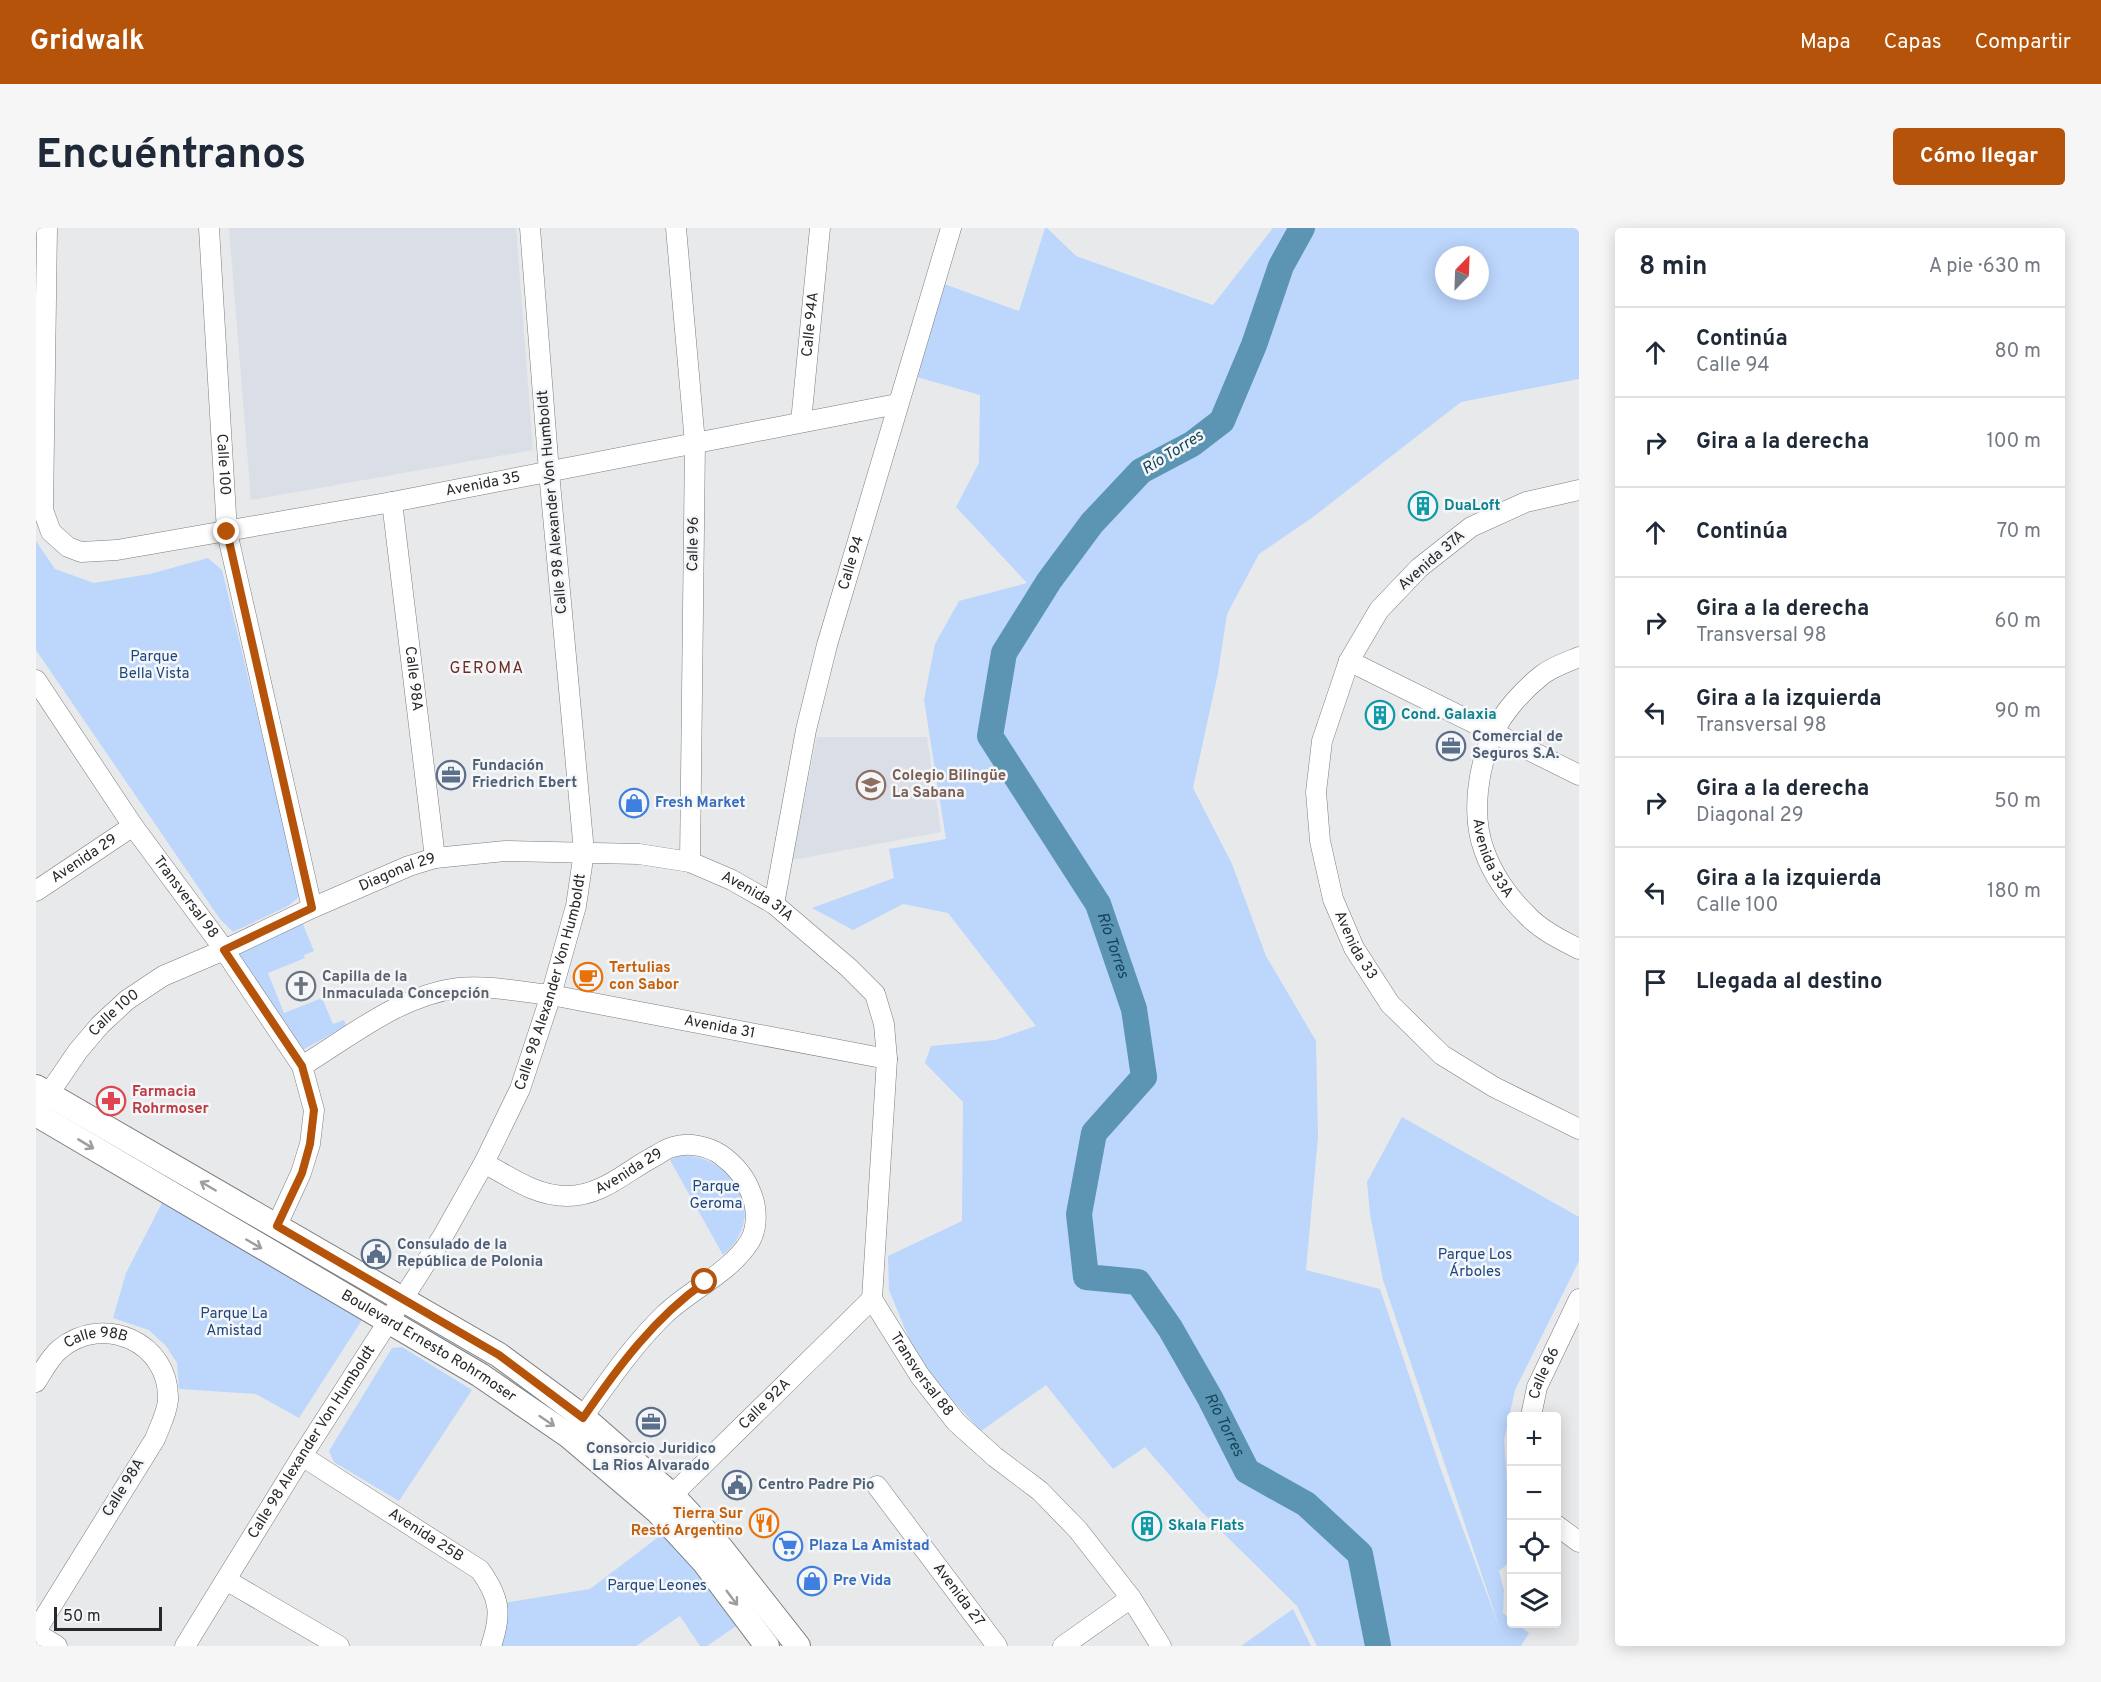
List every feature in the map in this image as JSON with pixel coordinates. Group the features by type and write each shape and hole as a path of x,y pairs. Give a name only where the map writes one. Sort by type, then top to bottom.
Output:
{"main road":[{"name":"Boulevard Ernesto Rohrmoser","path":"39,1102 277,1226 499,1355 576,1427 664,1503 704,1562 767,1646"},
{"name":"Boulevard Ernesto Rohrmoser","path":"39,1102 388,1323 576,1427"},
{"path":"664,1503 721,1548 798,1646"}],"street":[{"name":"Avenida 35","path":"46,228 43,510 51,532 68,547 81,552 117,550 227,532 897,404"},
{"name":"Calle 100","path":"209,228 227,532 312,908"},
{"name":"Calle 98 Alexander Von Humboldt","path":"185,1646 302,1456 443,1236 484,1163 520,1089 551,995 576,906 584,852 549,472 530,228"},
{"name":"Calle 96","path":"676,228 695,443 690,861"},
{"name":"Calle 94A","path":"801,422 820,228"},
{"name":"Calle 94","path":"774,904 801,753 821,666 951,228"},
{"name":"Avenida 37A","path":"1349,661 1379,610 1419,568 1471,527 1526,502 1579,490"},
{"name":"Calle 98A","path":"392,502 435,858"},
{"name":"Avenida 33A","path":"1579,657 1543,674 1512,705 1493,733 1479,775 1478,815 1483,849 1502,884 1526,916 1579,949"},
{"path":"1349,661 1579,775"},
{"name":"Avenida 33","path":"1349,661 1322,741 1316,792 1320,841 1333,898 1354,948 1390,1004 1442,1055 1494,1087 1579,1129"},
{"name":"Transversal 98","path":"36,680 42,704 224,950 302,1066 314,1110 310,1144 302,1173 277,1226"},
{"name":"Avenida 29","path":"36,891 133,826"},
{"name":"Diagonal 29","path":"224,950 312,908 435,858 505,851 584,852"},
{"name":"Avenida 31A","path":"584,852 639,854 690,861 732,879 774,904 849,968 875,994 884,1024 887,1059"},
{"name":"Calle 100","path":"39,1102 100,1025 127,1000 163,976 224,950"},
{"name":"Avenida 31","path":"302,1066 394,1009 426,995 460,988 551,995 887,1059"},
{"path":"872,1299 887,1059"},
{"name":"Avenida 29","path":"484,1163 537,1191 569,1196 592,1192 622,1178 672,1147 692,1145 715,1151 734,1164 748,1184 754,1200 756,1219 752,1239 741,1254 683,1298 664,1316 619,1365 576,1427"},
{"name":"Calle 92A","path":"664,1503 872,1299"},
{"name":"Transversal 88","path":"872,1299 920,1376 956,1422 995,1457 1041,1491 1078,1530 1131,1598 1161,1646"},
{"name":"Calle 86","path":"1532,1412 1537,1388 1574,1325 1579,1299"},
{"name":"Calle 98B","path":"36,1382 57,1350 73,1339 86,1334 103,1332 117,1333 136,1341"},
{"name":"Calle 98A","path":"36,1632 155,1439 164,1418 168,1401 166,1383 159,1363 136,1341"},
{"name":"Avenida 25B","path":"302,1456 480,1570 494,1588 497,1605 497,1627 491,1646"},
{"name":"Avenida 27","path":"877,1486 997,1646"},
{"path":"1561,1528 1576,1541"},
{"path":"226,1580 339,1646"},
{"path":"1063,1646 1131,1598"},
{"path":"36,1632 57,1646"}],"shaded area":[{"path":"229,228 516,228 533,450 251,500"},
{"name":"Colegio Bilingüe La Sabana","path":"817,737 927,737 941,832 792,860"}],"green space":[{"name":"Parque Los Árboles","path":"1045,228 1076,256 1213,305 1273,228 1579,228 1579,379 1461,402 1313,517 1259,554 1227,614 1218,673 1193,788 1232,864 1266,956 1316,1041 1318,1137 1306,1270 1380,1289 1441,1470 1501,1632 1383,1280 1370,1214 1367,1182 1402,1117 1579,1217 1579,1261 1515,1390 1510,1412 1507,1412 1504,1440 1507,1482 1507,1564 1499,1571 1504,1590 1503,1613 1507,1616 1507,1628 1522,1628 1529,1633 1521,1646 1317,1646 1297,1606 1200,1510 1145,1447 1113,1469 1046,1385 981,1431 943,1390 915,1353 889,1290 888,1256 962,1221 963,1102 925,1063 931,1046 995,1040 1036,1026 948,913 903,904 853,930 812,908 894,878 889,849 946,839 924,700 935,644 959,601 1027,583 956,507 979,463 980,395 917,377 944,284 1019,311"},
{"name":"Parque Bella Vista","path":"36,541 55,569 94,583 150,574 208,558 222,570 301,895 288,906 233,932 220,919 36,650"},
{"path":"302,922 314,951 304,955 305,958 268,973 284,1013 322,998 333,1024 344,1020 346,1026 297,1053 232,952"},
{"name":"Parque Geroma","path":"680,1155 700,1158 717,1166 730,1177 740,1191 744,1206 744,1223 737,1240 723,1255 670,1160"},
{"name":"Parque La Amistad","path":"163,1201 364,1317 299,1418 256,1394 179,1389 177,1363 166,1346 149,1330 113,1318 126,1273"},
{"path":"402,1347 472,1390 399,1501 334,1462 329,1451 392,1348"},
{"name":"Parque Leones","path":"665,1532 742,1622 707,1646 700,1646 680,1616 636,1646 497,1646 503,1603 590,1589"},
{"path":"1293,1609 1311,1646 1241,1646"}],"waterway":[{"name":"Río Torres","path":"1302,228 1281,266 1254,345 1222,421 1192,444 1141,471 1092,523 1049,581 1004,653 990,736 1098,904 1134,1009 1144,1077 1094,1133 1079,1214 1086,1277 1138,1282 1170,1328 1210,1398 1247,1471 1306,1504 1360,1554 1378,1646"}],"place":[{"name":"DuaLoft","path":"1423,506"},
{"name":"Cond. Galaxia","path":"1380,715"},
{"name":"Comercial de Seguros S.A.","path":"1451,746"},
{"name":"Fundación Friedrich Ebert","path":"451,775"},
{"name":"Colegio Bilingüe La Sabana","path":"871,785"},
{"name":"Fresh Market","path":"634,803"},
{"name":"Tertulias con Sabor","path":"588,977"},
{"name":"Capilla de la Inmaculada Concepción","path":"301,986"},
{"name":"Farmacia Rohrmoser","path":"111,1101"},
{"name":"Consulado de la República de Polonia","path":"376,1254"},
{"name":"Consorcio Juridico La Rios Alvarado","path":"651,1422"},
{"name":"Centro Padre Pio","path":"737,1485"},
{"name":"Tierra Sur Restó Argentino","path":"764,1523"},
{"name":"Skala Flats","path":"1147,1526"},
{"name":"Plaza La Amistad","path":"788,1546"},
{"name":"Pre Vida","path":"812,1581"}],"district":[{"name":"GEROMA","path":"487,669"}],"route":[{"path":"227,532 312,908 224,950 302,1066 314,1110 310,1144 302,1173 277,1226 499,1355 583,1418 619,1365 664,1316 705,1282"}]}
